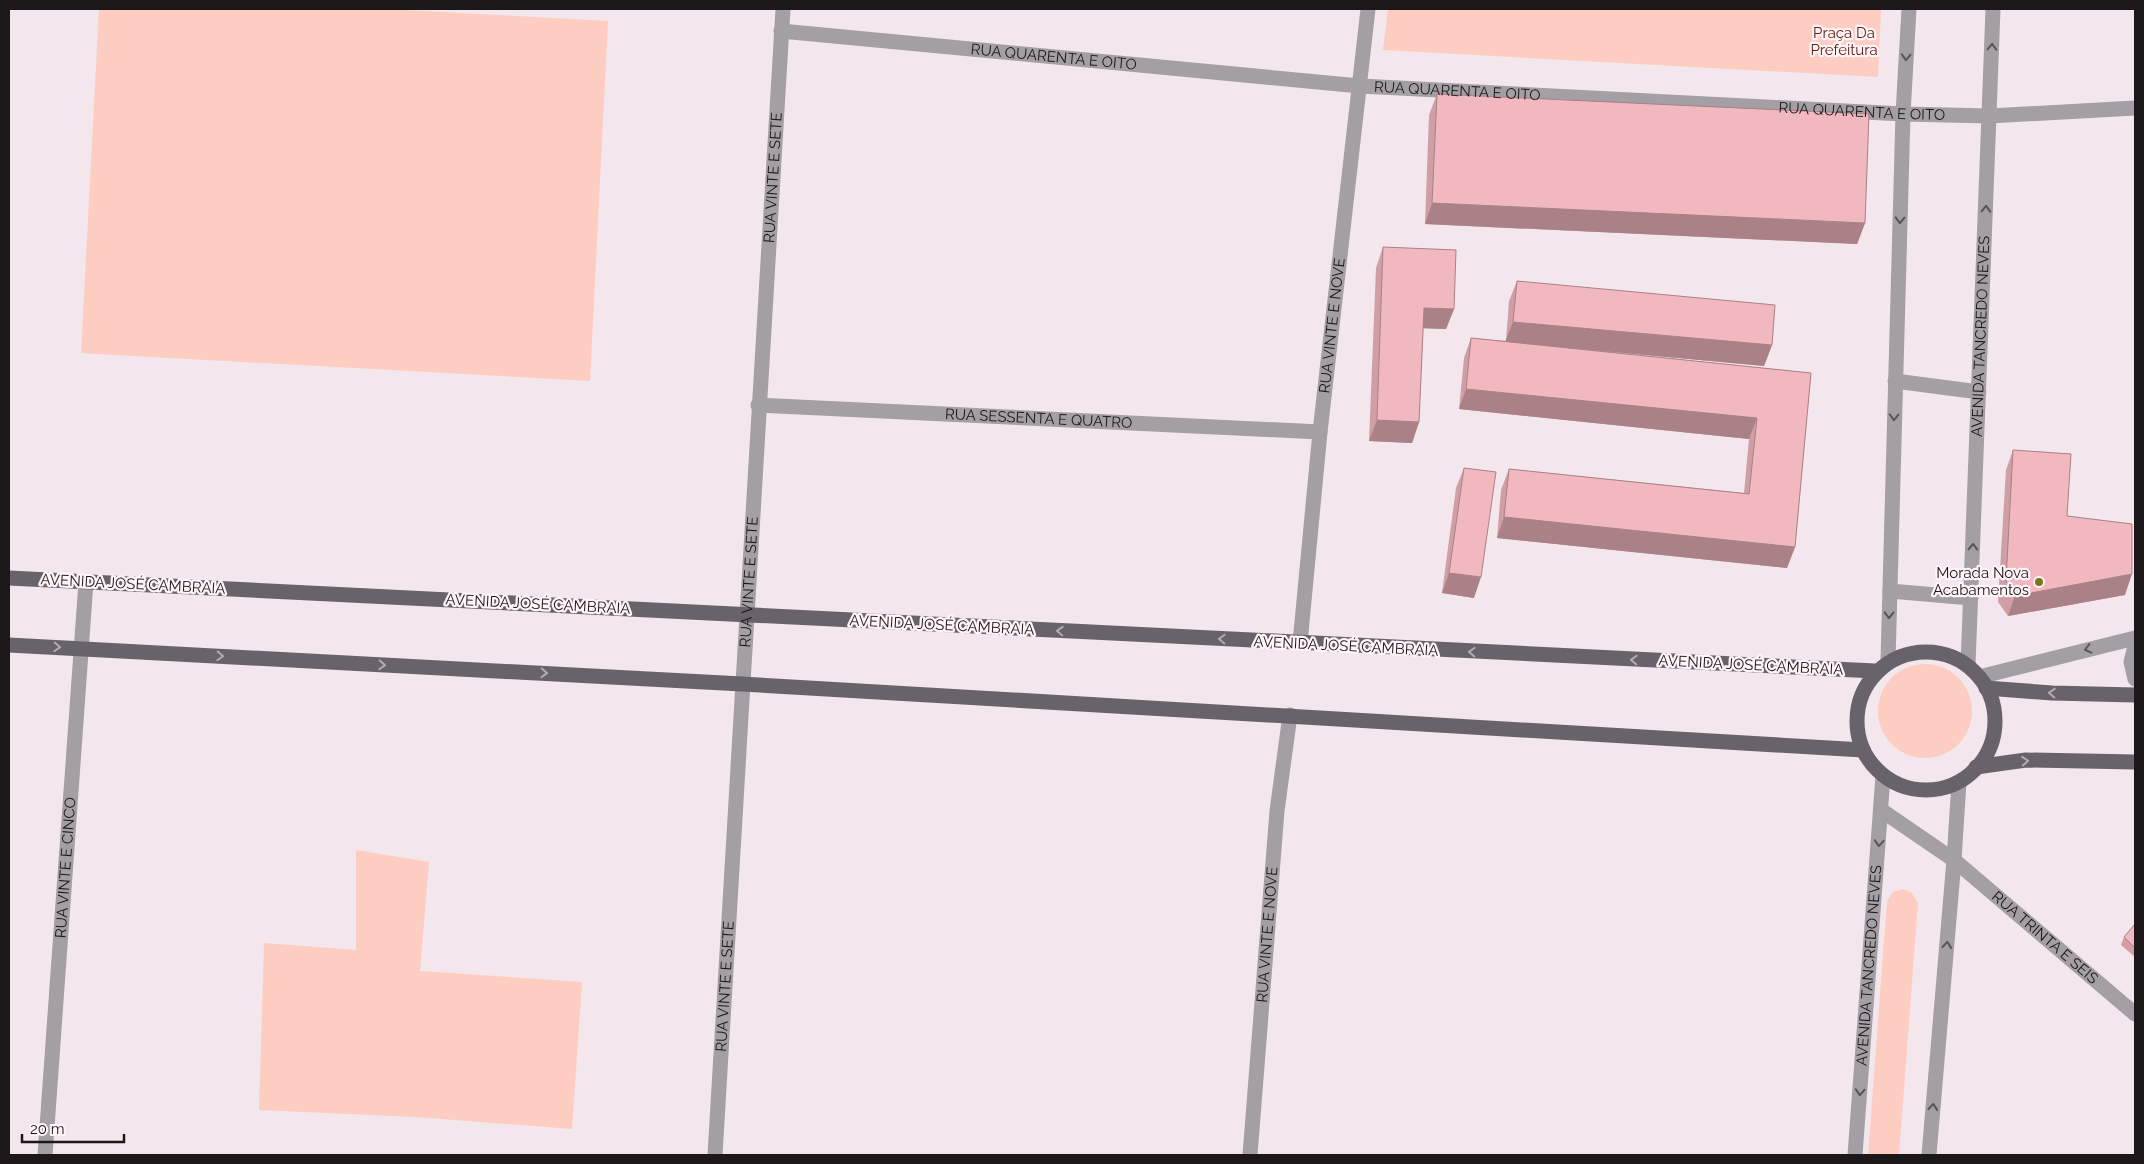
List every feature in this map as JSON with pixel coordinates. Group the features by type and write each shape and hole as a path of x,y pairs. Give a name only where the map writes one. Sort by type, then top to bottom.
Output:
{"main road":[{"name":"AVENIDA JOSÉ CAMBRAIA","path":"9,578 1300,644 1875,671"},
{"path":"9,645 1290,715 1863,750"},
{"path":"1928,650 1949,655 1968,665 1983,682 1992,700 1995,723 1989,750 1976,767 1959,782 1940,790 1920,791 1900,786 1883,776 1858,741 1858,711 1861,692 1875,671 1888,661 1908,652 1928,650"},
{"path":"1983,682 2052,693 2135,695"},
{"path":"1976,767 2026,760 2135,762"}],"street":[{"name":"RUA VINTE E SETE","path":"715,1155 783,9"},
{"name":"RUA VINTE E NOVE","path":"1300,644 1320,432 1368,9"},
{"path":"1888,661 1903,114 1909,9"},
{"name":"AVENIDA TANCREDO NEVES","path":"1968,665 1994,9"},
{"name":"RUA QUARENTA E OITO","path":"782,31 1360,86 1903,114 1989,116 2135,108"},
{"path":"1895,381 1979,392"},
{"name":"RUA SESSENTA E QUATRO","path":"758,405 1320,432"},
{"name":"RUA VINTE E CINCO","path":"45,1155 86,582"},
{"path":"1890,591 1971,598"},
{"path":"1983,682 2135,638"},
{"path":"2135,646 2131,662 2135,679"},
{"name":"RUA VINTE E NOVE","path":"1250,1155 1277,811 1290,715"},
{"name":"AVENIDA TANCREDO NEVES","path":"1855,1155 1883,776"},
{"path":"1929,1155 1959,782"},
{"name":"RUA TRINTA E SEIS","path":"1881,810 1954,860 2135,1014"}],"green space":[{"path":"99,9 386,9 608,21 590,381 81,353"},
{"name":"Praça Da Prefeitura","path":"1388,9 1881,9 1878,77 1383,50"},
{"path":"1925,664 1943,668 1958,678 1968,693 1972,711 1968,729 1958,744 1943,754 1925,758 1907,754 1892,744 1882,729 1878,711 1882,693 1892,678 1907,668"},
{"path":"356,850 429,862 420,971 582,982 572,1129 415,1117 259,1110 264,943 356,950"},
{"path":"1903,889 1912,893 1918,903 1899,1155 1868,1155 1887,901 1893,892"}],"building":[{"path":"1437,94 1869,114 1865,223 1432,203"},
{"path":"1383,247 1456,250 1454,309 1424,308 1419,422 1377,420"},
{"path":"1517,281 1775,305 1772,345 1513,322"},
{"path":"1471,338 1811,373 1795,547 1504,517 1509,469 1749,494 1757,418 1466,389"},
{"path":"2013,450 2071,454 2067,516 2132,524 2132,574 2015,596 2006,581"},
{"path":"1464,468 1496,472 1481,577 1449,573"},
{"path":"2135,924 2135,948 2124,937"}],"place":[{"name":"Morada Nova Acabamentos","path":"2039,582"}]}
